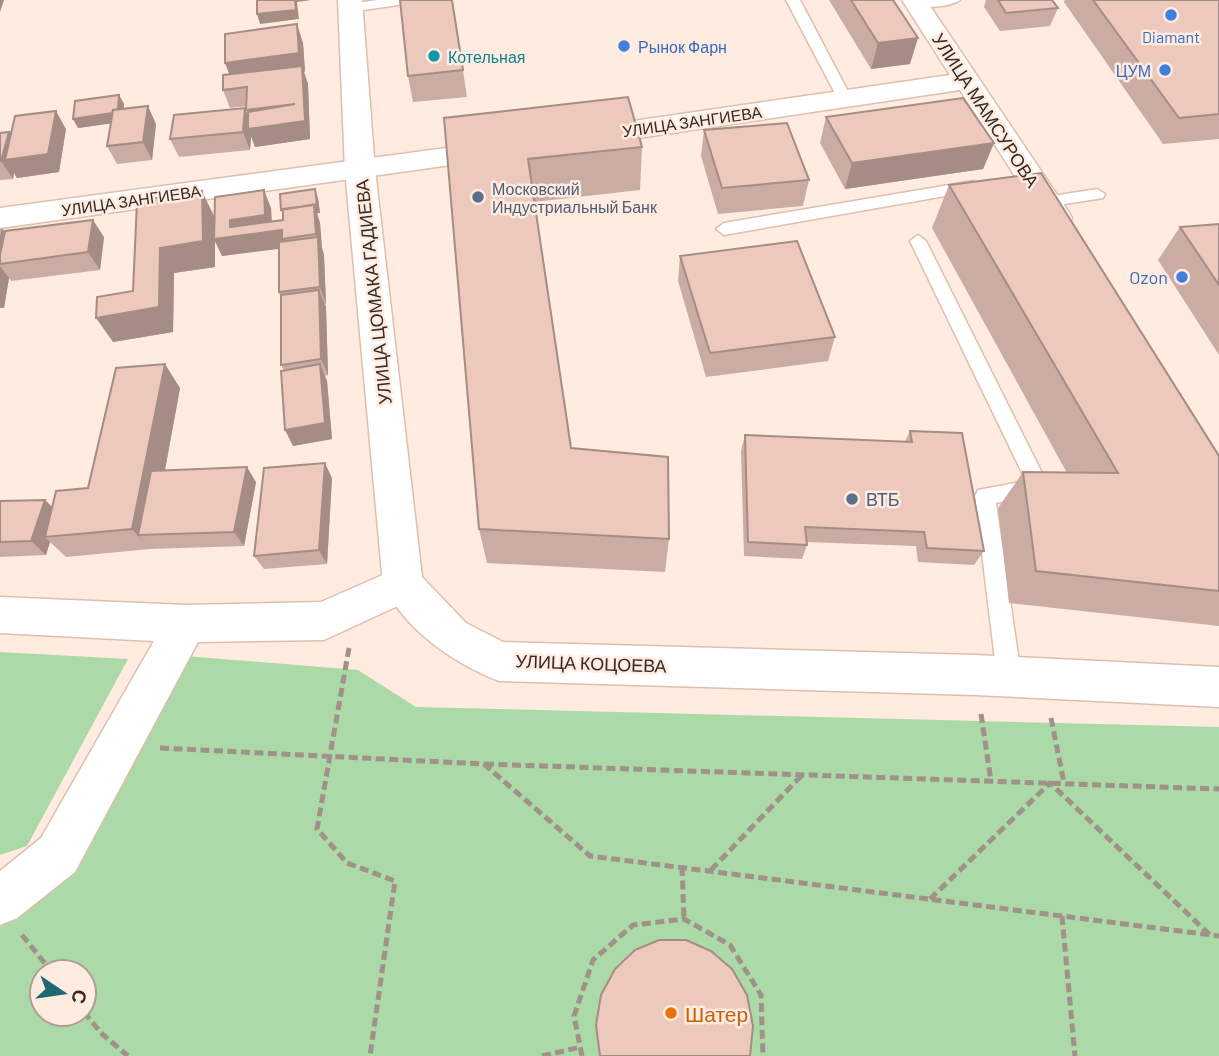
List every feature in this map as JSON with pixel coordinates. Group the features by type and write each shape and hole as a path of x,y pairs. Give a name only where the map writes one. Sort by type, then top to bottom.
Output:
{"street":[{"name":"УЛИЦА МАМСУРОВА","path":"915,1 968,81 1031,186 1076,248"},
{"name":"УЛИЦА ЦОМАКА ГАДИЕВА","path":"350,4 360,170 403,584"},
{"name":"УЛИЦА ЗАНГИЕВА","path":"562,140 968,81"},
{"name":"УЛИЦА ЗАНГИЕВА","path":"0,218 522,146"},
{"path":"0,615 186,624 324,621 403,584"},
{"name":"УЛИЦА КОЦОЕВА","path":"403,584 451,636 499,661 1009,677 1219,687"},
{"path":"9,915 58,855 186,624"}],"lane":[{"path":"350,4 405,0"},
{"path":"793,0 845,99"},
{"path":"915,1 953,0"},
{"path":"724,229 990,183"},
{"path":"1031,186 1097,194"},
{"path":"918,241 1039,487 985,496 1009,677"}],"path":[{"path":"356,606 317,828 347,863 395,881 369,1056"},
{"path":"991,781 1009,677"},
{"path":"1009,677 1065,783"},
{"path":"119,746 484,764 1219,789"},
{"path":"484,764 590,856 1219,936"},
{"path":"711,871 802,775"},
{"path":"930,899 1050,783"},
{"path":"1050,783 1211,935"},
{"path":"682,867 684,919"},
{"path":"9,915 41,958"},
{"path":"1062,916 1075,1056"},
{"path":"582,1056 574,1016 593,960 632,925 684,919 730,945 761,995 763,1056"},
{"path":"97,1028 128,1056"},
{"path":"542,1056 581,1047"}],"green space":[{"path":"0,652 128,659 27,846 0,855"},
{"path":"185,656 358,670 416,707 1219,727 1219,1056 0,1056 0,912"}],"building":[{"path":"257,0 295,0 296,10 257,14"},
{"name":"Котельная","path":"400,0 452,0 463,70 408,76"},
{"path":"851,0 893,0 918,38 878,43"},
{"path":"998,0 1052,0 1058,8 1006,13"},
{"name":"ЦУМ","path":"1093,0 1219,0 1219,114 1179,118"},
{"path":"297,24 299,53 225,63 225,34"},
{"path":"302,66 305,121 248,129 248,112 295,104 246,110 247,87 223,90 223,75"},
{"path":"119,95 118,109 112,113 73,119 75,101"},
{"path":"628,97 642,147 528,159 571,448 668,457 669,539 479,529 444,118"},
{"path":"963,98 994,143 852,163 826,117"},
{"path":"148,106 143,142 107,146 113,110"},
{"path":"245,108 243,132 170,139 174,115"},
{"path":"56,111 48,154 5,160 15,116"},
{"path":"787,123 809,180 722,188 704,130"},
{"path":"9,132 1,161 0,161 0,133"},
{"path":"1041,173 1219,456 1219,591 1036,571 1023,472 1118,473 949,185"},
{"path":"315,189 317,204 281,210 280,194"},
{"path":"264,190 265,215 230,220 230,227 283,220 283,209 314,205 316,234 282,239 282,230 214,239 215,197"},
{"path":"202,191 203,241 160,248 159,307 96,318 97,297 133,291 137,201"},
{"path":"93,220 88,252 0,264 5,231"},
{"path":"1219,224 1219,285 1180,227"},
{"path":"318,237 320,287 279,292 279,242"},
{"path":"797,241 835,337 710,353 680,256"},
{"path":"319,290 321,359 281,365 281,295"},
{"path":"165,364 132,529 45,537 56,491 88,488 116,368"},
{"path":"320,364 325,423 285,430 281,371"},
{"name":"ВТБ","path":"910,431 962,433 984,551 927,548 924,532 805,527 807,545 748,542 745,435 912,442"},
{"path":"325,463 319,550 254,556 264,468"},
{"path":"247,467 234,532 138,535 151,471"},
{"path":"45,500 31,541 0,542 0,501"},
{"name":"Шатер","path":"659,940 686,940 711,951 732,969 747,995 753,1026 750,1056 600,1056 596,1025 601,995 615,969 635,950"}],"place":[{"name":"Diamant","path":"1171,15"},
{"name":"Рынок Фарн","path":"624,46"},
{"name":"Котельная","path":"434,56"},
{"name":"ЦУМ","path":"1165,70"},
{"name":"Московский Индустриальный Банк","path":"478,197"},
{"name":"Ozon","path":"1182,277"},
{"name":"ВТБ","path":"852,499"},
{"name":"Шатер","path":"671,1013"}]}
